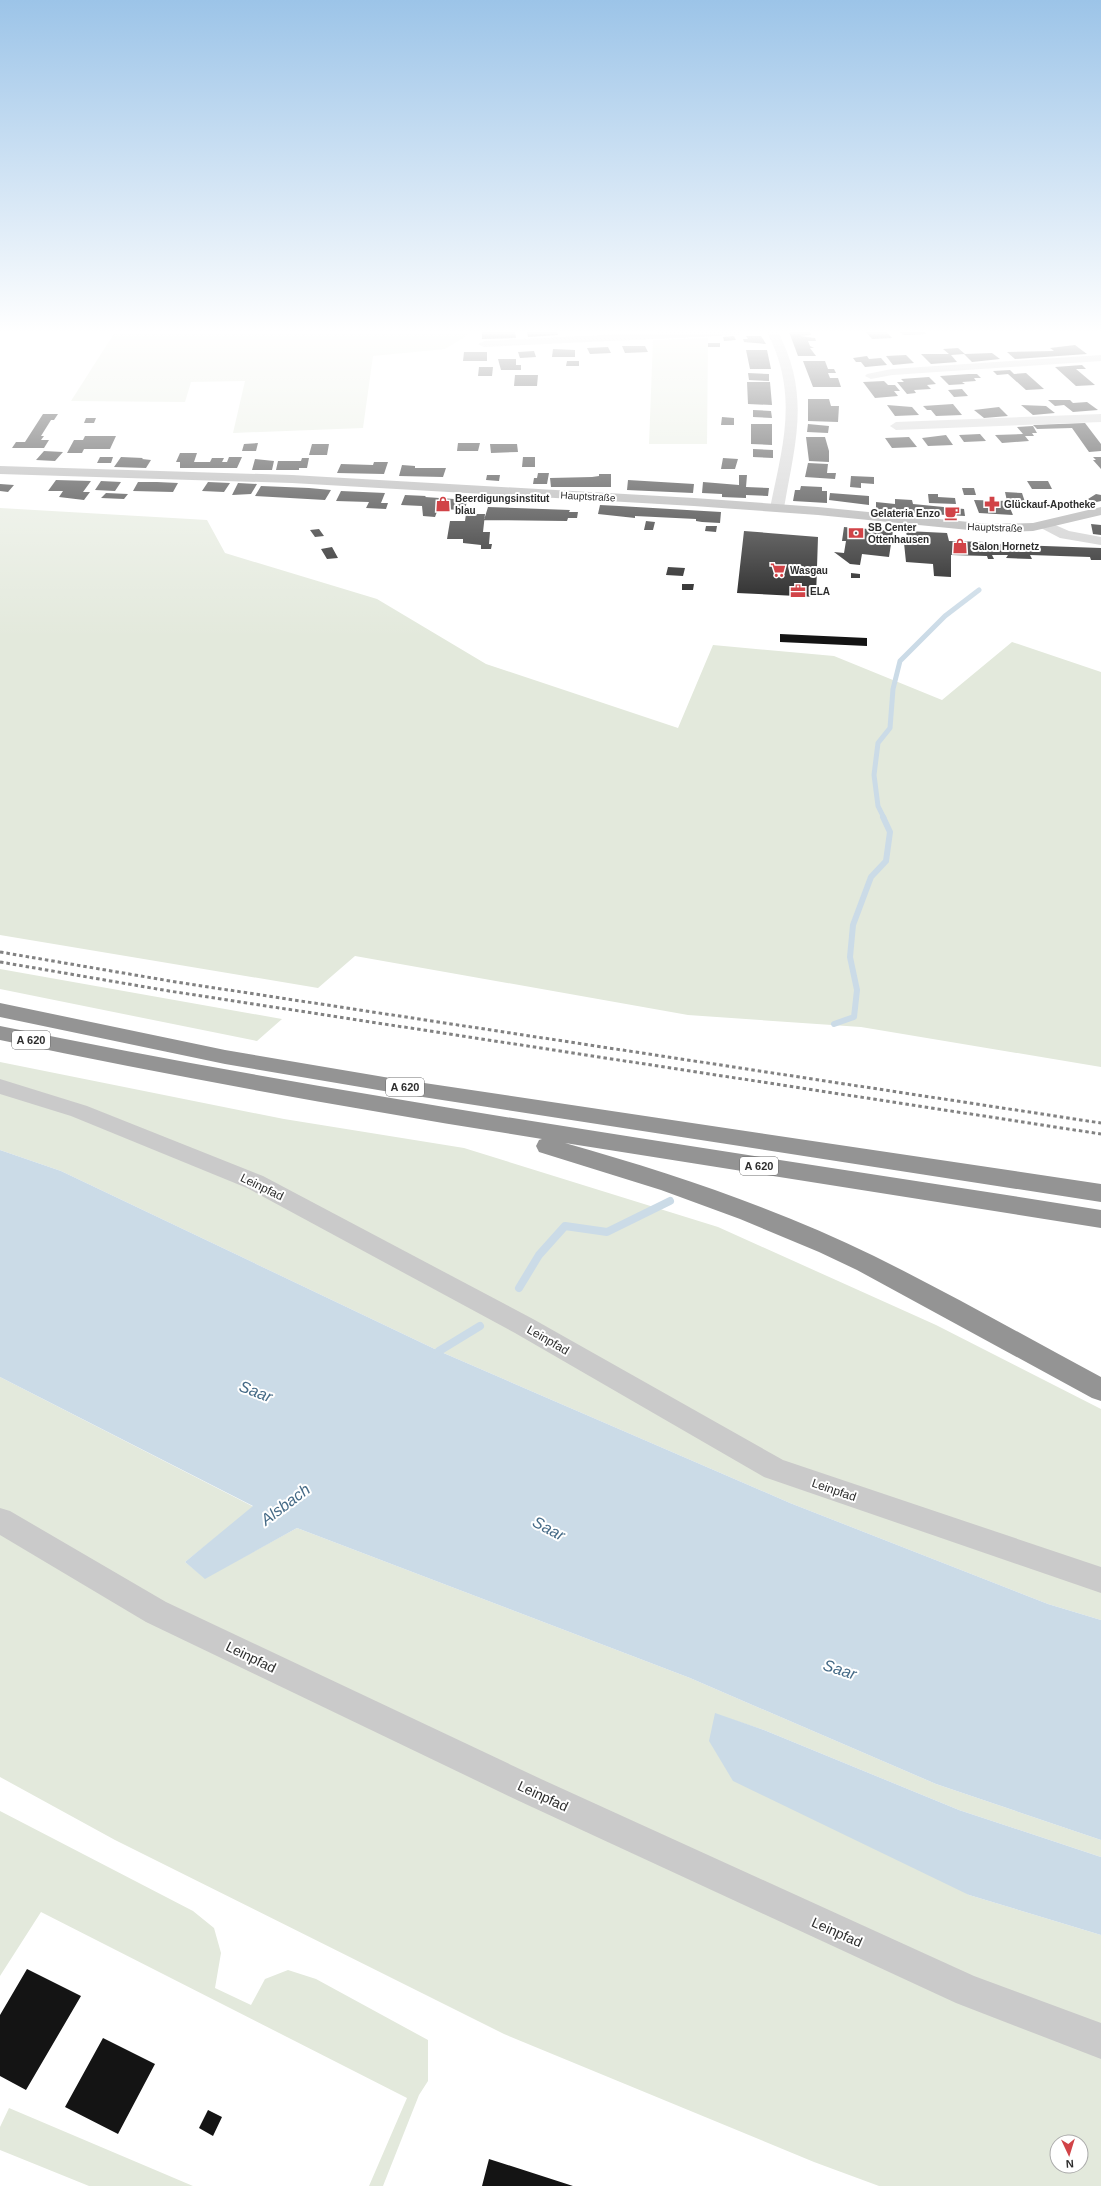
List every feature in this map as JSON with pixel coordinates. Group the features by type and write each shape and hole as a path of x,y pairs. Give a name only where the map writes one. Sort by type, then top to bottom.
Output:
{"highway":[{"name":"A 620","path":"0,1010 225,1057 369,1081 1101,1194"},
{"name":"A 620","path":"0,1033 212,1077 418,1113 1101,1219"},
{"path":"418,1113 574,1153 677,1185 756,1215 866,1263 1101,1390"}],"main road":[{"name":"Hauptstraße","path":"0,470 292,479 777,508 988,528 1013,529 1046,525 1101,511"}],"street":[{"path":"777,508 791,434"},
{"path":"1046,525 1065,535 1101,541"},
{"name":"Leinpfad","path":"0,1086 79,1111 255,1182 524,1326 774,1469 1101,1580"},
{"name":"Leinpfad","path":"0,1520 156,1612 516,1784 968,1991 1101,2042"}],"shaded area":[{"path":"649,434 707,434 707,444 649,444"},
{"path":"0,508 207,520 225,553 377,599 486,664 678,728 713,645 834,656 942,700 1012,642 1101,672 1101,1067 861,1027 688,1015 355,956 318,988 0,935"},
{"path":"0,969 282,1019 257,1041 0,989"},
{"path":"0,1062 284,1119 464,1148 718,1227 936,1325 1101,1409 1101,1620 1048,1604 790,1503 439,1351 61,1171 0,1150"},
{"path":"0,1377 254,1507 185,1562 205,1578 297,1528 690,1678 936,1784 1101,1840 1101,1857 959,1810 764,1730 715,1714 969,1895 1101,1935 1101,2186 879,2186 814,2162 504,2034 115,1840 0,1777"},
{"path":"0,1811 193,1911 214,1928 221,1953 215,1988 251,2005 265,1979 288,1970 316,1979 428,2040 428,2081 419,2095 383,2186 369,2186 407,2098 41,1912 0,1976"},
{"path":"9,2108 193,2186 89,2186 0,2150 0,2127"}],"water":[{"path":"0,1150 61,1171 439,1351 790,1503 1048,1604 1101,1620 1101,1840 936,1784 690,1678 297,1528 205,1579 185,1562 253,1506 0,1377"},
{"path":"715,1713 764,1730 959,1810 1101,1857 1101,1935 969,1895 733,1781 709,1741"}],"building":[{"path":"30,434 42,434 41,436 44,436 41,440 49,440 44,448 12,448 16,442 25,442"},
{"path":"751,434 772,434 772,445 751,444"},
{"path":"980,434 986,441 964,442 959,435"},
{"path":"1033,434 1034,436 1025,436 1029,441 1002,443 995,435"},
{"path":"1076,434 1093,434 1101,444 1101,451 1089,452"},
{"path":"946,435 953,445 928,446 922,438"},
{"path":"85,436 116,436 110,449 84,449 82,453 67,453 74,440 83,440"},
{"path":"806,437 825,437 829,451 829,462 809,461"},
{"path":"909,437 917,447 892,448 885,438"},
{"path":"258,443 256,451 242,451 244,444"},
{"path":"458,443 480,443 478,451 457,451"},
{"path":"312,444 329,444 327,455 309,455"},
{"path":"490,444 517,444 518,452 491,453"},
{"path":"753,449 773,450 773,458 753,457"},
{"path":"44,451 63,452 55,461 36,460"},
{"path":"180,453 197,453 194,462 210,462 212,458 224,458 222,462 227,462 229,457 242,457 237,468 180,468 180,462 176,462"},
{"path":"100,457 113,457 111,463 97,463"},
{"path":"121,457 151,460 146,468 114,467"},
{"path":"523,457 535,457 535,467 522,467"},
{"path":"1093,457 1101,457 1101,469 1093,460 1096,460"},
{"path":"302,458 309,458 307,468 299,468 299,470 276,470 278,461 301,461"},
{"path":"723,458 738,459 735,469 721,469"},
{"path":"255,459 274,461 272,470 252,470"},
{"path":"374,462 388,462 384,474 337,473 341,464 373,465"},
{"path":"808,463 828,464 827,473 836,473 835,479 805,477"},
{"path":"402,465 415,466 415,468 446,468 443,477 399,476"},
{"path":"538,473 549,473 547,484 533,484 534,478 537,478"},
{"path":"599,474 611,474 611,487 551,487 550,478 592,477 599,476"},
{"path":"487,475 500,475 499,481 486,480"},
{"path":"739,475 747,475 746,487 769,488 768,496 746,495 746,498 722,497 722,494 702,493 703,482 739,485"},
{"path":"851,476 874,477 874,484 861,483 861,488 850,487"},
{"path":"56,480 91,481 83,492 90,492 84,500 59,497 63,491 48,491"},
{"path":"628,480 694,484 693,493 627,490"},
{"path":"101,481 121,482 115,491 95,490"},
{"path":"1027,481 1048,481 1052,489 1032,489"},
{"path":"138,482 178,483 173,492 133,491"},
{"path":"208,482 230,483 224,492 202,491"},
{"path":"238,483 257,484 251,494 232,495"},
{"path":"0,484 14,485 8,492 0,491"},
{"path":"261,486 331,490 325,500 255,496"},
{"path":"801,486 822,487 822,491 827,491 827,503 793,501 795,490 800,490"},
{"path":"962,488 974,488 976,495 964,495"},
{"path":"341,491 385,493 381,503 388,503 386,509 366,508 369,502 336,501"},
{"path":"1005,492 1022,493 1027,508 1010,508 1013,515 979,513 974,500 1007,501"},
{"path":"106,493 128,494 124,499 101,498"},
{"path":"830,493 869,496 869,505 829,500"},
{"path":"928,494 938,494 938,497 955,498 956,504 929,503"},
{"path":"1096,494 1101,495 1101,501 1092,503 1088,499"},
{"path":"405,495 468,500 464,510 438,509 435,517 423,516 422,506 401,505"},
{"path":"895,499 912,500 913,504 964,509 965,516 876,511 876,502 895,504"},
{"path":"600,505 721,512 720,523 696,521 696,519 635,516 635,518 598,514"},
{"path":"488,507 570,510 569,512 578,512 577,518 568,518 567,521 484,520"},
{"path":"466,514 485,514 483,532 490,532 489,544 492,544 491,549 481,549 481,545 463,543 463,539 447,539 450,521 465,521"},
{"path":"646,521 655,522 653,530 644,530"},
{"path":"1091,524 1101,525 1101,535 1093,534"},
{"path":"706,526 717,526 716,532 705,531"},
{"path":"844,527 893,531 889,557 862,554 860,565 850,564 834,552 844,553 846,541 842,541"},
{"path":"319,529 324,536 315,537 310,530"},
{"name":"Wasgau","path":"744,531 818,537 816,597 737,593"},
{"path":"906,531 947,533 949,541 1101,548 1101,560 1091,560 1090,557 1030,555 1032,559 1006,558 1008,555 992,555 994,559 988,559 987,556 951,555 951,577 934,576 933,564 906,562 904,543 908,543"},
{"path":"332,547 338,558 327,559 321,549"},
{"path":"668,567 685,568 683,576 666,575"},
{"path":"851,573 860,574 860,578 851,578"},
{"path":"682,584 694,584 693,590 682,590"},
{"path":"780,634 867,638 867,646 780,642"},
{"path":"27,1969 81,1996 26,2090 0,2076 0,2015"},
{"path":"103,2038 155,2064 118,2134 65,2107"},
{"path":"208,2110 222,2117 213,2136 199,2128"},
{"path":"489,2159 573,2186 482,2186"}],"waterway":[{"path":"884,818 878,806 874,775 878,743 890,728 893,689 900,661 945,616 979,590"},
{"path":"834,1024 854,1017 857,990 850,957 853,925 871,877 886,861 890,832 883,817"},
{"path":"519,1288 539,1255 565,1226 607,1232 670,1201"},
{"path":"433,1359 439,1351 480,1326"}],"railway":[{"path":"0,952 176,982 1101,1123"},
{"path":"0,962 169,991 1101,1134"}],"place":[{"name":"Beerdigungsinstitut blau","path":"443,504"},
{"name":"Glückauf-Apotheke","path":"992,504"},
{"name":"Gelateria Enzo","path":"952,513"},
{"name":"SB Center Ottenhausen","path":"856,533"},
{"name":"Salon Hornetz","path":"960,546"},
{"name":"Wasgau","path":"778,570"},
{"name":"ELA","path":"798,591"}],"water label":[{"name":"Saar","path":"256,1391"},
{"name":"Alsbach","path":"285,1504"},
{"name":"Saar","path":"549,1528"},
{"name":"Saar","path":"840,1669"}]}
